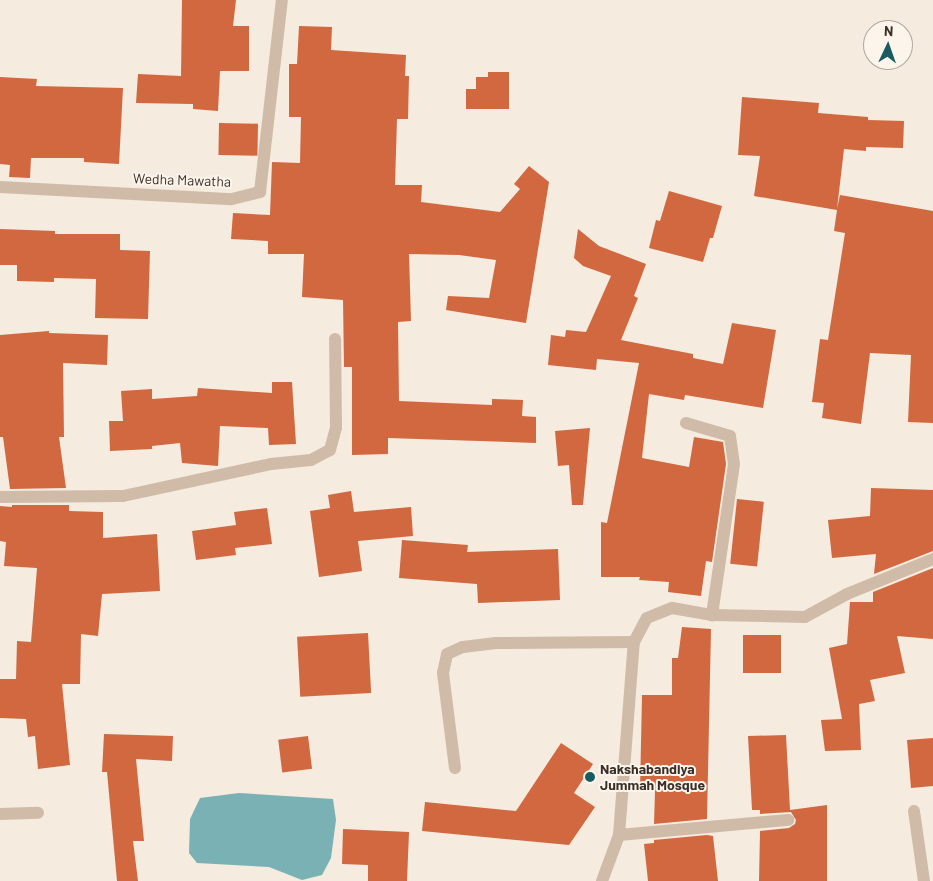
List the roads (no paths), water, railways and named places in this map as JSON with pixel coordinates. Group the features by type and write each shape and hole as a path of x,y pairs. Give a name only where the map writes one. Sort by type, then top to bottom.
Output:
{"street":[{"name":"Wedha Mawatha","path":"0,187 232,199 260,192 282,0"},
{"path":"0,497 123,496 271,464 311,460 330,450 336,428 335,339"},
{"path":"686,423 730,436 734,464 712,615"},
{"path":"602,881 619,835 634,642 647,618 672,608 712,615 805,617 847,594 933,559"},
{"path":"455,768 443,672 447,654 463,647 496,643 634,642"},
{"path":"914,810 924,881"},
{"path":"0,814 38,813"},
{"path":"619,835 788,820"}],"water":[{"path":"239,793 333,799 336,820 331,858 322,875 302,880 269,867 197,863 189,853 190,819 200,798"}],"place":[{"name":"Nakshabandiya Jummah Mosque","path":"590,777"}]}
